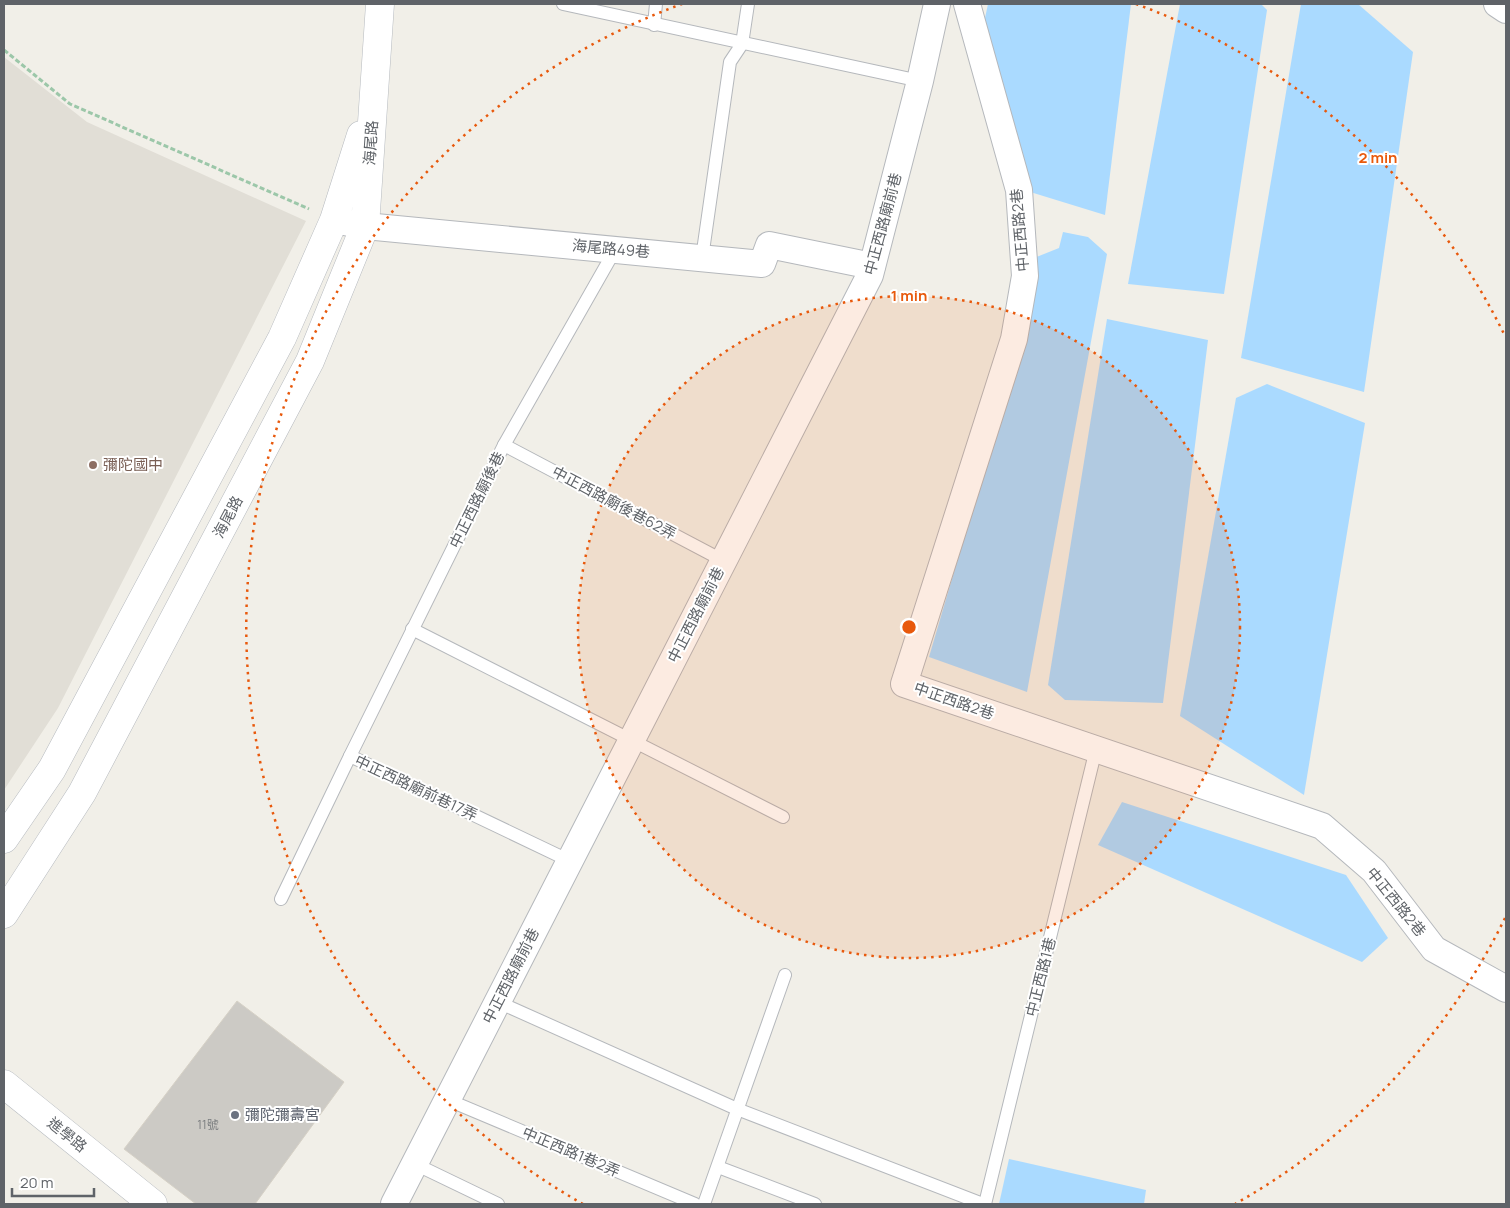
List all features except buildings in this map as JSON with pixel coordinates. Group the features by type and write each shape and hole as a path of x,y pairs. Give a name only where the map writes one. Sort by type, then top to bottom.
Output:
{"street":[{"name":"海尾路","path":"4,914 82,793 310,361 365,226 380,4"},
{"name":"中正西路廟前巷","path":"394,1204 870,275 920,81 937,4"},
{"name":"中正西路2巷","path":"967,4 1019,190 1025,276 1014,338 904,684 1322,826 1374,871 1434,949 1506,989"},
{"path":"1497,4 1506,10"},
{"name":"海尾路","path":"4,839 52,769 282,338 334,220 374,93"},
{"name":"海尾路49巷","path":"334,220 365,226 762,264 769,245 872,266"},
{"name":"進學路","path":"4,1084 153,1204"}],"lane":[{"path":"563,4 920,81"},
{"path":"654,25 656,4"},
{"path":"702,258 730,62 742,44 748,4"},
{"name":"中正西路廟後巷","path":"350,756 504,445 615,250"},
{"name":"中正西路廟後巷62弄","path":"504,445 724,561"},
{"path":"412,629 783,817"},
{"name":"中正西路1巷","path":"984,1204 1096,749"},
{"name":"中正西路廟前巷17弄","path":"281,899 350,756 570,861"},
{"path":"704,1204 785,976"},
{"path":"498,1002 737,1109 984,1204"},
{"name":"中正西路1巷2弄","path":"448,1100 695,1204"},
{"path":"415,1164 498,1204"},
{"path":"718,1167 815,1204"}],"path":[{"path":"4,50 70,104 334,220"}],"shaded area":[{"name":"彌陀國中","path":"4,57 87,122 306,221 58,708 4,790"}],"water":[{"path":"988,4 1131,4 1105,215 1027,191 979,46"},
{"path":"1180,4 1261,4 1267,10 1224,294 1128,284"},
{"path":"1301,4 1358,4 1413,52 1364,392 1241,358"},
{"path":"1063,232 1088,237 1107,254 1027,692 929,657 1012,375 1029,260 1059,248"},
{"path":"1107,319 1208,340 1163,703 1065,700 1048,685"},
{"path":"1267,384 1365,423 1304,795 1180,716 1236,398"},
{"path":"1122,802 1346,875 1388,938 1362,962 1098,845"},
{"path":"1009,1159 1146,1190 1144,1204 999,1204"}],"place":[{"name":"彌陀國中","path":"93,465"},
{"name":"彌陀彌壽宮","path":"235,1115"}]}
